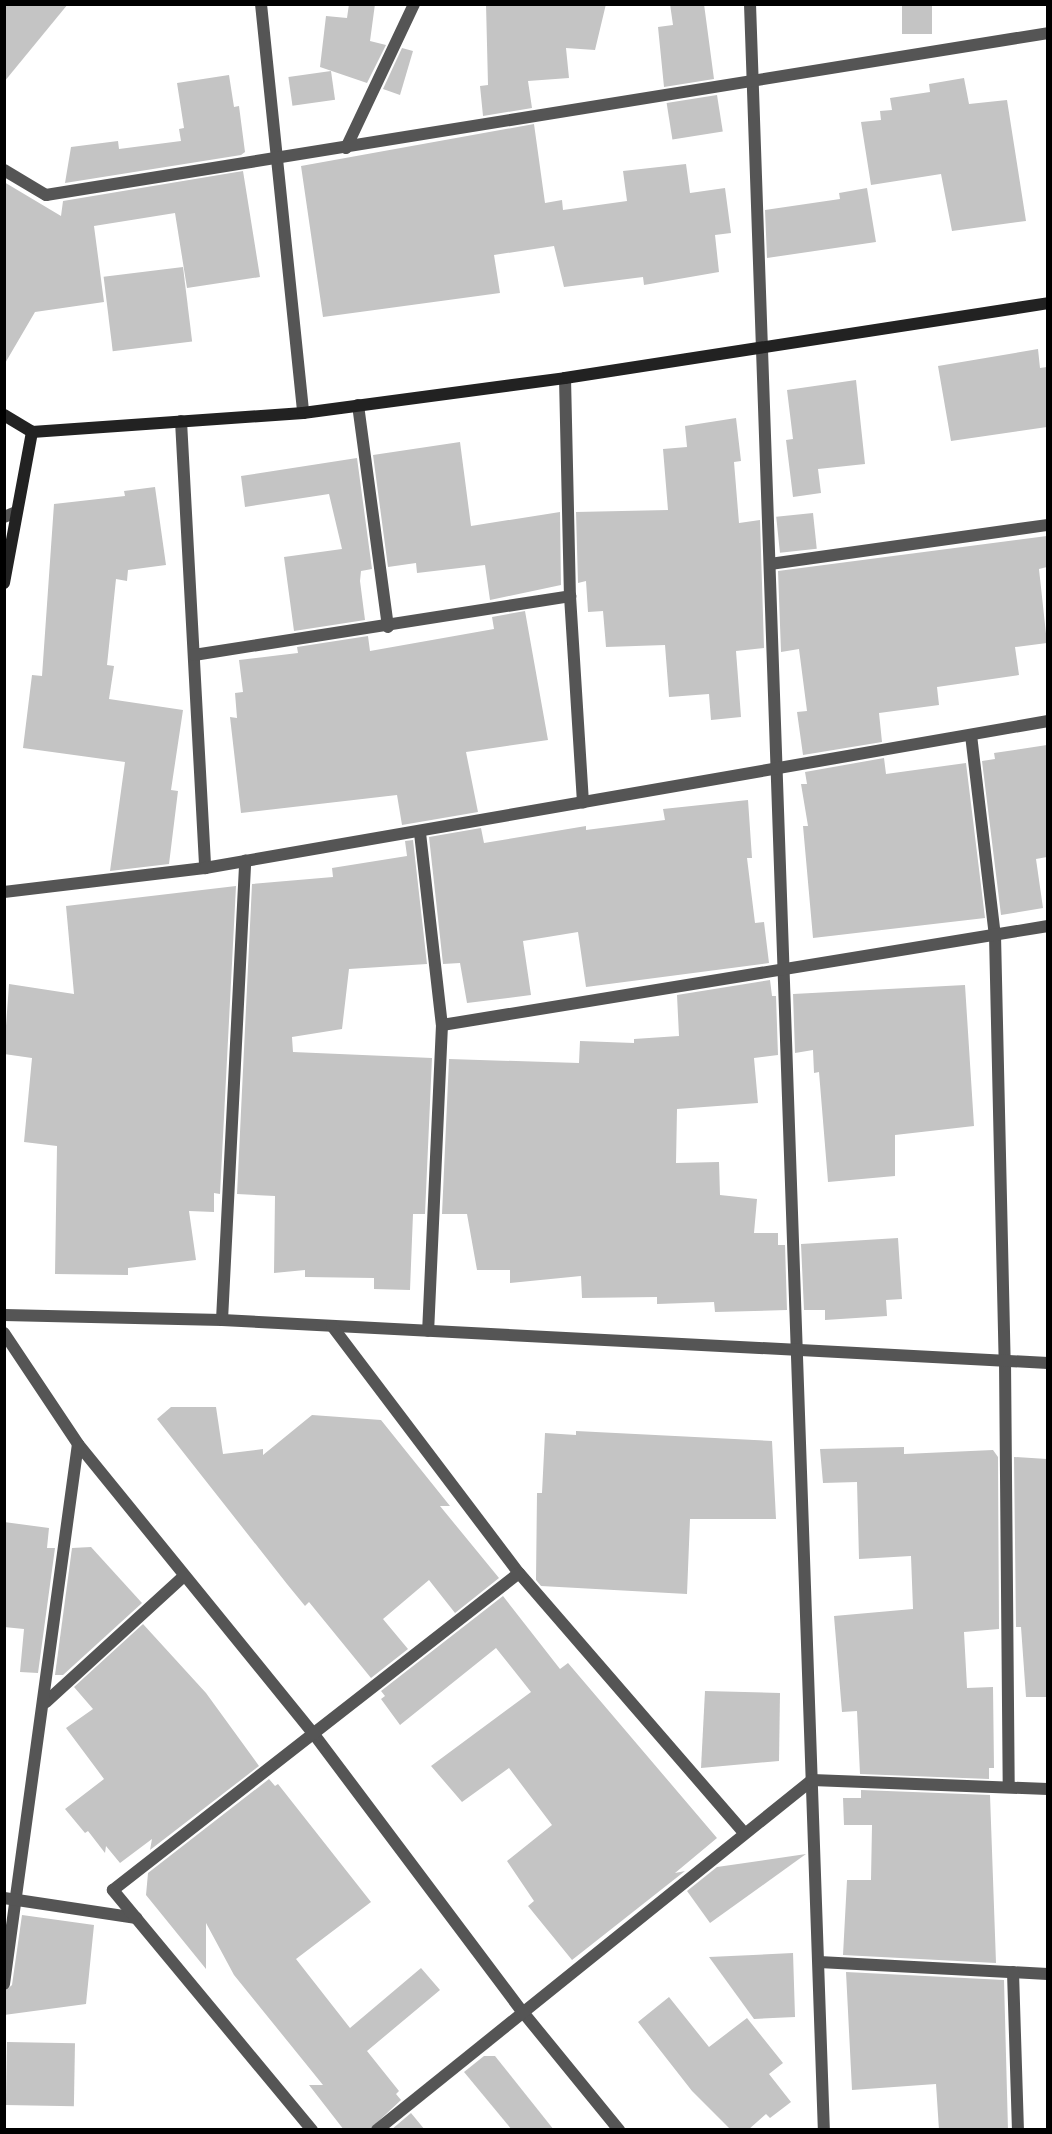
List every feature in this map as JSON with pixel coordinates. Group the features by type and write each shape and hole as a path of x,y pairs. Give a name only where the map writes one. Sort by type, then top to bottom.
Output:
{"street":[{"path":"261,4 303,413"},
{"path":"346,148 414,4"},
{"path":"750,4 799,1351 824,2130"},
{"path":"4,170 46,195 1047,33"},
{"path":"4,415 32,432 303,413 565,378 1047,303"},
{"path":"565,378 570,597 583,803"},
{"path":"358,405 388,627"},
{"path":"181,421 205,868"},
{"path":"4,584 9,515 32,432"},
{"path":"770,564 1047,525"},
{"path":"194,655 388,627 570,597"},
{"path":"4,892 205,868 420,833 1047,721"},
{"path":"971,735 995,935 1005,1361 1009,1787"},
{"path":"420,833 442,1025 428,1331"},
{"path":"222,1320 245,861"},
{"path":"442,1025 784,971 1047,926"},
{"path":"4,1315 222,1320 1047,1363"},
{"path":"332,1326 519,1573 743,1832"},
{"path":"4,1333 78,1444 313,1733 522,2011 619,2130"},
{"path":"4,1984 10,1899 46,1702 78,1444"},
{"path":"312,2130 113,1890 519,1573"},
{"path":"46,1702 184,1576"},
{"path":"377,2130 743,1832 812,1780 1047,1789"},
{"path":"10,1899 136,1918"},
{"path":"819,1962 1047,1974"},
{"path":"1013,1972 1018,2130"}],"building":[{"path":"4,4 68,4 4,82"},
{"path":"349,4 375,4 370,41 386,45 367,83 320,67 326,16 347,18"},
{"path":"486,4 606,4 595,50 566,48 569,78 528,81 532,108 483,116 480,86 488,85"},
{"path":"670,4 704,4 714,79 664,87 658,27 673,25"},
{"path":"902,4 932,4 932,34 902,34"},
{"path":"402,48 413,51 400,95 383,89"},
{"path":"331,71 335,100 292,106 288,77"},
{"path":"229,75 234,107 239,106 245,152 241,155 65,183 71,147 118,141 119,149 181,141 179,129 184,128 177,83"},
{"path":"964,78 969,104 1007,100 1026,221 952,231 941,174 871,185 861,122 881,120 880,111 892,110 890,98 930,92 929,84"},
{"path":"717,95 723,132 672,140 667,103"},
{"path":"534,124 545,203 562,200 563,210 627,201 623,171 686,164 690,193 725,188 731,233 715,235 719,272 644,285 643,277 564,287 554,246 494,255 500,293 323,317 301,166"},
{"path":"243,171 260,277 187,288 175,213 94,226 104,302 35,312 4,365 4,182 61,216 63,201"},
{"path":"867,188 876,242 767,258 765,210 840,199 839,193"},
{"path":"183,267 192,341 113,351 104,277"},
{"path":"1038,349 1040,368 1047,367 1047,427 951,441 938,366"},
{"path":"856,380 865,464 818,469 821,493 793,497 786,440 793,439 787,390"},
{"path":"736,418 741,461 734,462 739,523 760,520 764,648 736,651 741,717 711,720 709,694 669,697 665,645 606,647 603,611 588,612 586,581 578,583 576,512 668,510 663,449 687,447 685,426"},
{"path":"460,442 471,526 560,512 561,585 490,600 485,565 417,573 416,563 388,567 373,455"},
{"path":"357,458 372,569 361,571 360,581 365,620 294,631 284,557 342,549 329,494 245,507 241,476"},
{"path":"155,487 166,565 128,570 127,581 116,579 107,665 114,666 109,699 183,710 171,790 178,791 169,864 110,871 125,762 23,748 32,675 42,676 54,504 125,496 124,491"},
{"path":"813,513 817,549 780,553 776,517"},
{"path":"1047,536 1047,567 1039,569 1047,643 1015,647 1019,675 937,687 939,705 879,713 882,742 803,755 797,712 807,711 799,649 781,652 778,571"},
{"path":"525,611 548,740 466,752 478,812 402,825 397,795 241,813 230,717 237,718 235,693 243,692 239,660 298,653 297,647 368,636 370,651 494,629 492,617"},
{"path":"1047,745 1047,857 1036,859 1043,908 1001,915 982,761 995,759 994,753"},
{"path":"884,758 886,774 966,763 985,918 813,938 803,826 808,826 801,784 807,784 805,772"},
{"path":"748,800 752,858 747,858 755,923 764,922 769,963 586,987 578,932 523,941 531,995 467,1003 460,963 443,964 429,837 481,828 484,843 586,826 586,830 665,820 663,809"},
{"path":"413,840 427,964 349,969 342,1029 292,1037 293,1052 432,1058 425,1214 413,1214 410,1290 374,1289 374,1278 305,1277 305,1270 274,1273 275,1196 237,1194 252,884 333,877 332,868 407,856 405,841"},
{"path":"236,886 220,1194 214,1193 214,1212 189,1211 196,1260 128,1268 128,1275 55,1274 57,1146 24,1142 32,1058 4,1054 9,984 74,994 66,906"},
{"path":"770,980 772,996 776,996 778,1055 754,1058 758,1103 677,1109 676,1163 719,1162 720,1195 757,1199 754,1233 778,1233 778,1245 785,1245 787,1310 715,1312 714,1302 657,1304 657,1297 582,1298 581,1276 510,1283 510,1270 477,1270 467,1214 442,1214 449,1059 579,1063 580,1041 634,1043 634,1039 679,1036 677,995"},
{"path":"965,985 974,1126 895,1135 895,1176 828,1182 819,1072 814,1073 813,1050 795,1053 793,994"},
{"path":"898,1238 902,1299 886,1300 887,1316 825,1320 825,1310 804,1310 801,1244"},
{"path":"171,1407 216,1407 223,1454 263,1449 263,1455 312,1415 381,1420 450,1506 440,1506 499,1578 455,1613 429,1580 383,1619 408,1649 371,1678 309,1602 305,1606 157,1419"},
{"path":"576,1431 772,1441 776,1519 690,1519 687,1594 541,1586 536,1580 537,1493 542,1493 545,1433 576,1435"},
{"path":"904,1447 904,1454 993,1450 998,1457 999,1629 964,1632 967,1688 993,1687 994,1768 989,1768 989,1779 860,1774 857,1711 842,1712 834,1616 913,1609 911,1556 859,1559 857,1482 823,1483 820,1449"},
{"path":"1014,1457 1047,1459 1047,1697 1026,1697 1021,1627 1016,1627"},
{"path":"4,1522 49,1528 47,1548 55,1548 38,1673 20,1672 24,1629 4,1627"},
{"path":"91,1547 142,1603 63,1675 55,1675 72,1548"},
{"path":"503,1596 560,1669 568,1663 717,1838 675,1873 685,1871 572,1960 528,1906 534,1901 507,1861 552,1825 509,1768 462,1802 431,1766 531,1692 496,1648 400,1725 381,1699 385,1696 381,1691"},
{"path":"143,1624 206,1693 259,1766 150,1850 152,1839 120,1863 106,1846 105,1853 88,1831 85,1833 65,1809 104,1779 66,1728 93,1709 74,1687"},
{"path":"705,1691 780,1693 779,1761 701,1768"},
{"path":"269,1779 275,1786 278,1784 371,1902 296,1959 350,2028 421,1968 440,1990 367,2051 399,2091 396,2094 401,2100 369,2130 344,2130 309,2085 323,2085 234,1975 206,1923 206,1969 146,1895 148,1873"},
{"path":"861,1790 990,1795 996,1963 843,1955 847,1880 871,1880 872,1825 844,1825 843,1798 861,1798"},
{"path":"806,1854 710,1923 687,1891 717,1867"},
{"path":"22,1915 94,1925 86,2004 4,2015 4,1992 12,1985"},
{"path":"793,1953 795,2017 754,2019 709,1957"},
{"path":"846,1972 1004,1980 1008,2130 939,2130 936,2084 852,2090"},
{"path":"669,1997 709,2047 747,2018 783,2063 769,2074 791,2102 770,2118 766,2114 748,2130 731,2130 692,2091 638,2022"},
{"path":"7,2042 75,2043 74,2106 6,2105"},
{"path":"484,2056 495,2056 554,2130 512,2130 464,2072"},
{"path":"411,2113 425,2130 391,2130"}]}
